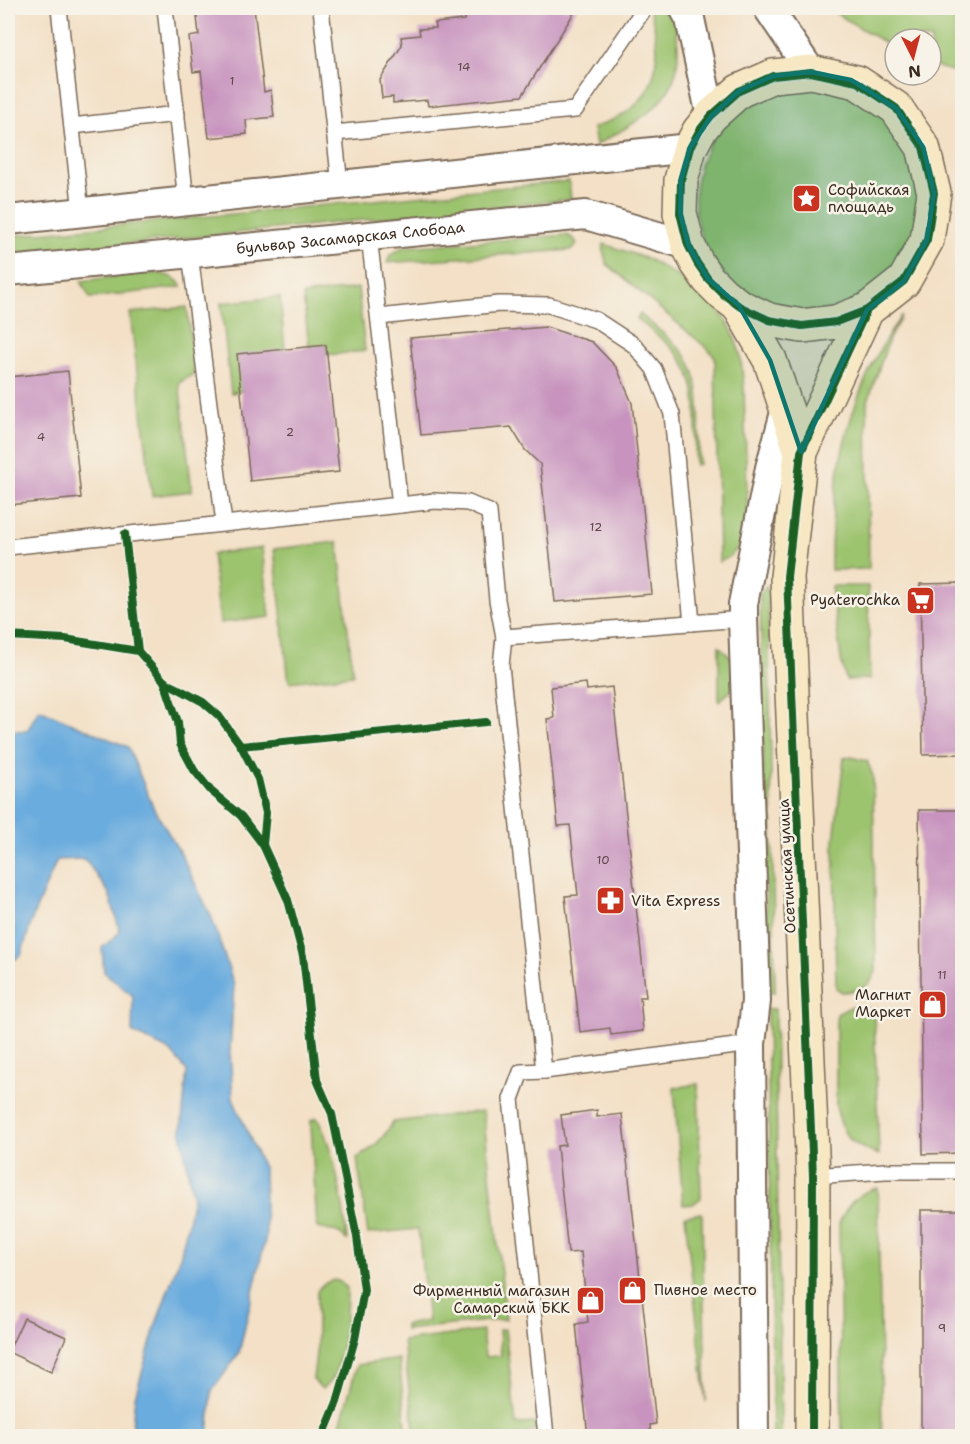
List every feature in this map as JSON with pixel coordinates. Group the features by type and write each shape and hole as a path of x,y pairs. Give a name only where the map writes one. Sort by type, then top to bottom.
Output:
{"street":[{"path":"684,8 690,19 711,116"},
{"path":"705,8 711,116"},
{"path":"768,8 811,72"},
{"path":"811,72 857,82 896,108 923,147 934,193 927,240 904,281 867,310 836,322 802,326 769,320 738,306 708,279 688,244 680,213 681,180 690,148 711,116 739,91 773,76 811,72"},
{"path":"8,220 690,148"},
{"name":"бульвар Засамарская Слобода","path":"8,271 586,215 688,244"},
{"name":"Осетинская улица","path":"738,306 770,360 801,452"},
{"name":"Осетинская улица","path":"812,1437 813,1176 787,577 801,452 867,310"},
{"path":"754,1437 751,1044 756,1001 742,619 770,468 786,409"}],"lane":[{"path":"59,8 81,212"},
{"path":"165,8 186,201"},
{"path":"321,8 340,185"},
{"path":"334,133 575,110 642,12"},
{"path":"72,126 177,114"},
{"path":"369,236 400,505"},
{"path":"190,254 224,523"},
{"path":"379,316 499,304 549,305 596,320 634,345 654,369 672,414 692,623"},
{"path":"8,547 435,501 468,503 489,512 497,600 504,637 501,666 544,1071"},
{"path":"504,637 742,619"},
{"path":"546,1437 511,1099 521,1072 751,1044"},
{"path":"813,1176 963,1171"}],"highlighted area":[{"path":"811,72 851,80 896,108 923,147 934,193 927,240 904,281 867,310 801,452 770,360 739,306 708,279 688,245 680,213 681,180 690,148 711,116 739,91 773,76"}],"green space":[{"path":"649,8 672,8 678,59 674,78 666,94 654,108 639,120 596,145 593,128 628,111 642,98 649,87 654,74 657,48"},
{"path":"827,8 962,8 962,74 943,68 943,27 883,27 883,42"},
{"name":"Софийская площадь","path":"796,87 818,87 840,91 860,100 878,112 894,128 915,166 919,199 915,232 911,242 894,270 878,286 840,307 818,311 796,311 774,307 754,298 736,286 720,270 699,232 695,210 695,188 699,166 708,146 720,128 736,112 774,91"},
{"path":"569,181 571,199 8,256 8,236"},
{"path":"567,235 577,243 571,250 387,263 390,255 403,247"},
{"path":"604,244 648,259 694,286 718,309 731,328 740,353 744,387 748,528 738,548 729,557 719,562 715,357 607,264 603,251"},
{"path":"158,273 169,276 179,282 182,287 90,298 81,281"},
{"path":"358,288 365,351 327,355 326,345 309,347 303,295"},
{"path":"280,297 285,350 241,391 231,393 221,303"},
{"path":"187,307 194,374 179,383 192,491 152,496 130,313"},
{"path":"640,314 677,346 690,362 698,390 699,464 695,465 696,409 692,380 687,368 670,346 637,319"},
{"path":"902,315 889,339 867,404 869,569 831,570 834,502 846,436 868,374 883,344"},
{"path":"338,542 353,675 289,682 274,549"},
{"path":"262,548 270,617 220,623 212,554"},
{"path":"767,586 775,992 768,992 760,593"},
{"path":"831,586 868,586 870,679 846,680"},
{"path":"719,646 734,662 741,682 719,701"},
{"path":"851,757 867,761 873,776 876,971 874,977 864,988 842,992 836,988 834,840 844,758"},
{"path":"850,1007 867,1008 874,1014 879,1155 861,1147 849,1138 841,1125 836,1105 837,1014"},
{"path":"767,1009 775,1009 781,1436 773,1436"},
{"path":"698,1084 701,1198 693,1204 683,1205 674,1088"},
{"path":"483,1111 506,1319 405,1330 405,1325 428,1321 418,1229 368,1234 357,1158 378,1143 393,1122"},
{"path":"317,1118 333,1160 341,1194 347,1240 337,1232 317,1228 311,1120"},
{"path":"878,1188 882,1436 842,1436 839,1224 845,1211 854,1200"},
{"path":"702,1213 706,1402 685,1216"},
{"path":"335,1280 347,1288 344,1335 336,1372 322,1389 313,1379 317,1345 317,1292 324,1284"},
{"path":"505,1329 516,1424 536,1423 536,1429 522,1436 415,1436 403,1341 482,1331 485,1357 501,1356 499,1330"},
{"path":"399,1359 407,1436 337,1436 357,1365"}],"water":[{"path":"39,709 128,747 154,809 181,854 212,918 234,985 230,1051 233,1099 264,1170 266,1236 239,1353 212,1391 208,1436 131,1436 135,1397 156,1324 181,1254 193,1198 181,1132 187,1071 170,1051 132,1032 133,996 104,972 102,948 120,932 109,893 85,859 57,860 34,914 21,955 8,965 8,730 27,731"}],"building":[{"path":"196,8 254,8 264,92 271,90 274,117 246,120 247,134 209,138 201,71 193,72 189,37 199,35"},
{"path":"471,8 577,8 522,96 428,106 427,100 393,103 393,97 382,98 380,80 402,45 401,37 420,35 419,29 436,28 435,23 464,20"},
{"path":"546,327 592,342 617,368 632,403 652,594 555,602 540,464 525,450 511,427 421,435 410,338"},
{"path":"326,345 339,472 250,481 237,354"},
{"path":"68,371 81,498 8,505 8,377"},
{"path":"963,583 963,754 923,755 920,584"},
{"path":"586,683 587,690 612,687 646,997 640,997 643,1031 611,1035 610,1028 580,1032 565,896 578,895 570,825 558,826 547,719 554,718 551,687"},
{"path":"919,810 963,810 963,1153 923,1154"},
{"path":"597,1110 597,1117 622,1114 656,1424 650,1425 651,1437 588,1437 576,1324 588,1322 581,1252 568,1253 557,1146 565,1145 561,1115"},
{"path":"921,1210 963,1210 963,1437 921,1437"},
{"path":"24,1318 66,1337 51,1372 8,1352"}],"cycle path":[{"path":"812,1436 813,1176 787,577 801,452 867,310 904,281 927,240 934,193 923,147 896,108 857,82 811,72 773,76 739,91 711,116 699,131 690,148 681,180 680,213 688,245 697,263 708,279 723,294 739,306 769,320 802,326 836,322 867,310"},
{"path":"125,534 138,651"},
{"path":"8,636 65,639 138,651 164,681 203,702 219,716 241,746 258,779 266,813 263,845 288,900 303,956 317,1080 332,1114 357,1237 364,1290 355,1339 337,1402 323,1436"},
{"path":"164,681 178,722 180,744 194,770 211,791 241,816 263,845"},
{"path":"241,746 486,722"}],"place":[{"name":"Софийская площадь","path":"807,199"},
{"name":"Pyaterochka","path":"921,600"},
{"name":"Vita Express","path":"610,901"},
{"name":"Магнит Маркет","path":"932,1004"},
{"name":"Пивное место","path":"633,1290"},
{"name":"Фирменный магазин Самарский БКК","path":"591,1300"}]}
